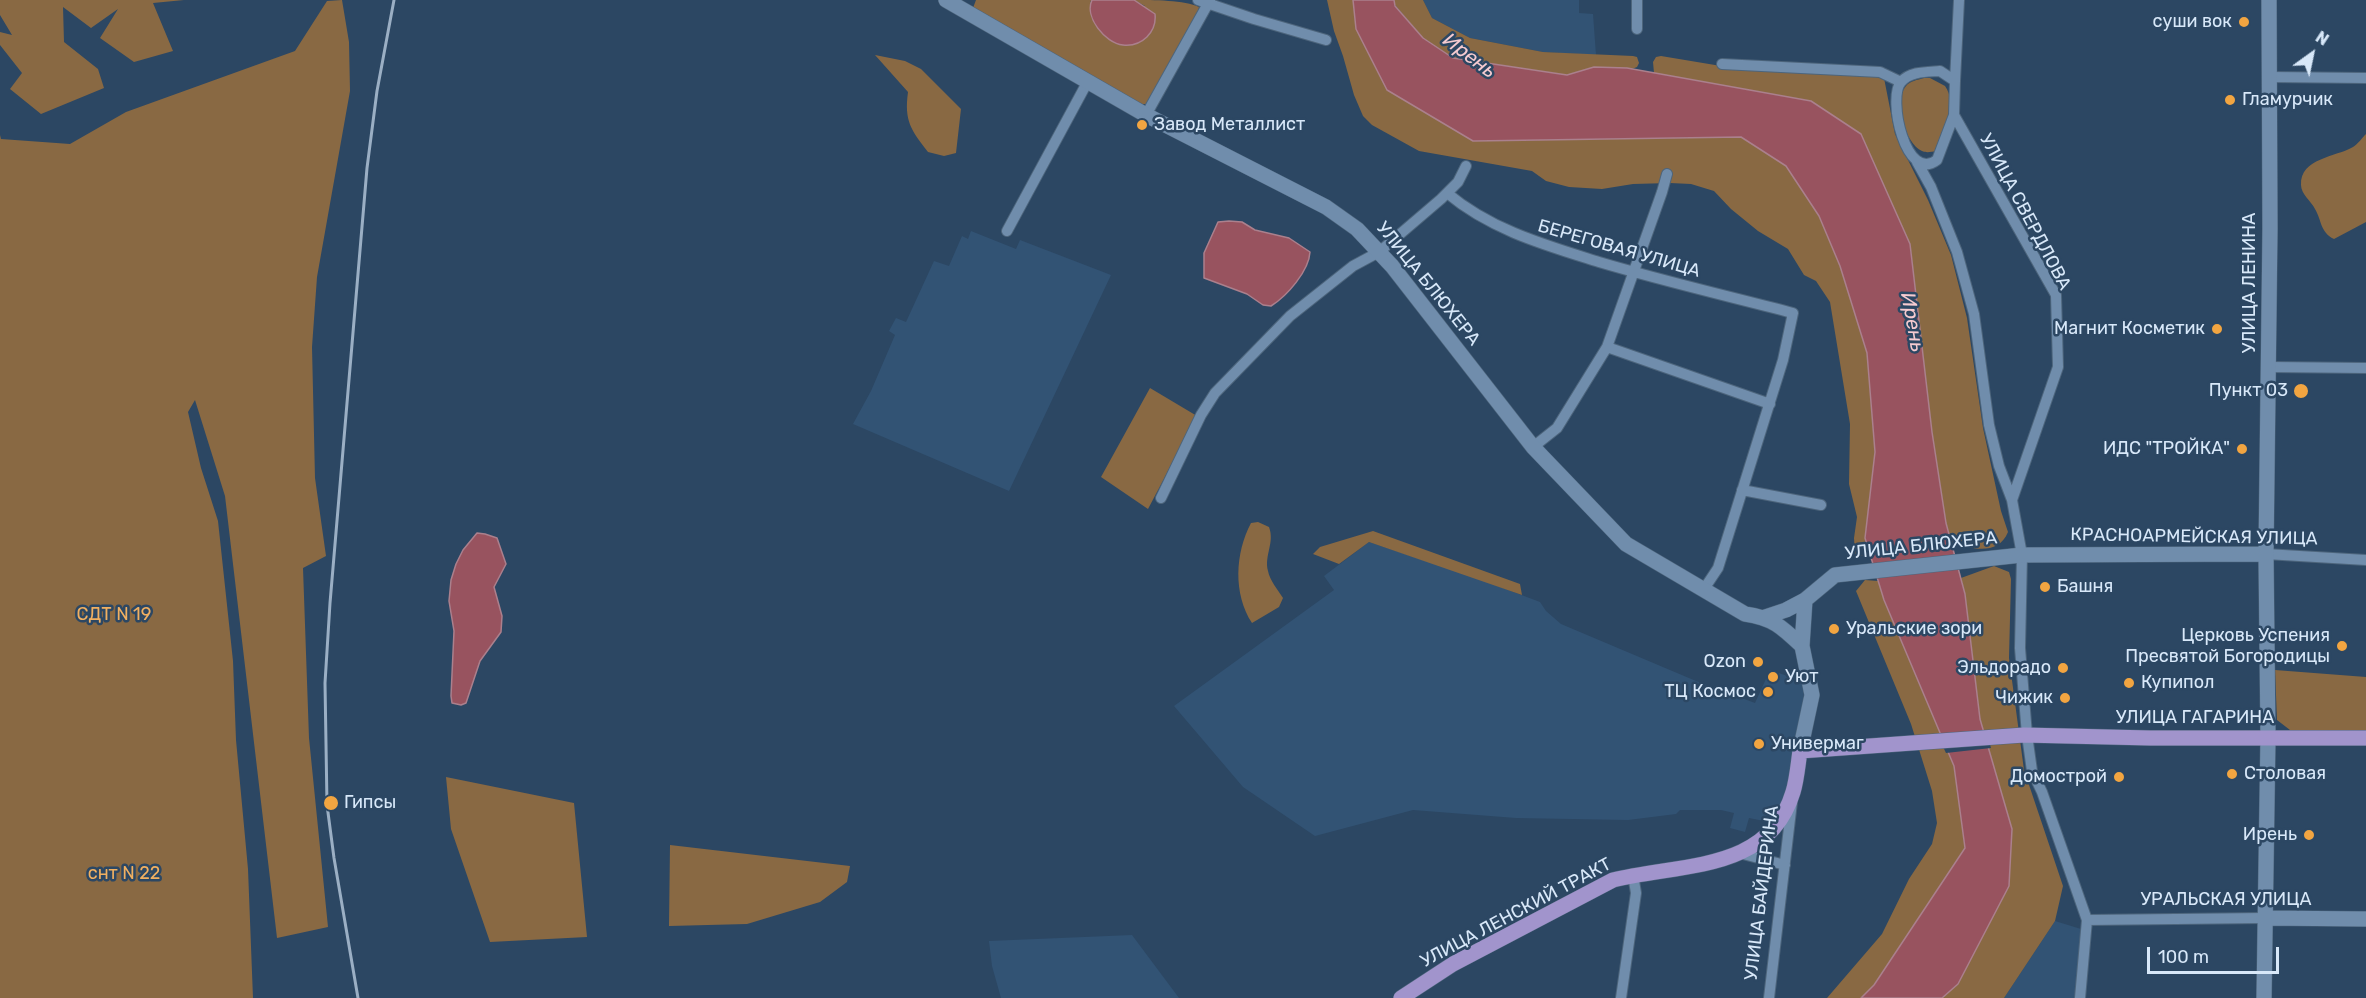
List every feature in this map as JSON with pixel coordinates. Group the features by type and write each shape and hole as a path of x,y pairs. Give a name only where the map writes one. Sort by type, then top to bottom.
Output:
{"main road":[{"name":"УЛИЦА ГАГАРИНА","path":"1800,751 2026,735 2150,738 2366,738"},
{"name":"УЛИЦА ЛЕНСКИЙ ТРАКТ","path":"1401,998 1453,964 1613,880 1727,859 1760,843 1782,819 1793,792 1800,751"}],"street":[{"name":"УЛИЦА БЛЮХЕРА","path":"946,0 968,6 1146,115 1326,207 1357,228 1379,252 1533,447 1626,544 1744,614 1765,617 1784,629 1802,646"},
{"path":"1637,0 1637,29"},
{"path":"1931,187 1937,160 1953,115 1958,55 1959,0"},
{"name":"УЛИЦА ЛЕНИНА","path":"2264,998 2268,737 2266,554 2269,367 2269,0"},
{"path":"1146,115 1205,1 1254,19 1326,40"},
{"path":"1940,71 1958,55"},
{"path":"1722,64 1880,72 1901,82 1908,76 1922,72 1940,71 1955,81"},
{"path":"2269,77 2366,78"},
{"path":"1007,231 1088,81"},
{"name":"УЛИЦА СВЕРДЛОВА","path":"1901,82 1896,93 1900,129 1905,144 1931,187 1957,252 1974,315 1989,425 1999,466 2012,500 2022,555 2020,648 2026,735 2032,771 2042,792 2087,921"},
{"name":"УЛИЦА СВЕРДЛОВА","path":"1953,115 2056,295 2058,367 2012,500"},
{"path":"1917,162 1927,165 1937,160"},
{"path":"1161,498 1201,415 1215,393 1290,316 1353,266 1379,252 1458,182 1466,166"},
{"path":"1533,447 1557,428 1607,347 1667,174"},
{"name":"БЕРЕГОВАЯ УЛИЦА","path":"1446,193 1467,211 1526,240 1633,272 1793,313 1783,360 1770,404"},
{"path":"1607,347 1770,404 1718,568 1704,589"},
{"path":"2269,367 2366,368"},
{"path":"1742,490 1821,505"},
{"name":"КРАСНОАРМЕЙСКАЯ УЛИЦА","path":"2022,555 2266,554 2366,560"},
{"name":"УЛИЦА БЛЮХЕРА","path":"1765,617 1805,600 1835,575 2022,555"},
{"path":"1800,751 1812,695 1802,646 1805,600"},
{"name":"УЛИЦА БАЙДЕРИНА","path":"1769,998 1793,792"},
{"path":"1739,853 1785,865"},
{"path":"1620,998 1636,893 1634,875"},
{"name":"УРАЛЬСКАЯ УЛИЦА","path":"2087,921 2264,918 2366,920"},
{"path":"2080,998 2087,921"}],"shaded area":[{"path":"1423,0 1579,0 1579,13 1593,14 1596,55 1543,52 1470,38 1432,18"},
{"path":"971,231 1016,249 1020,240 1111,275 1009,491 853,424 871,391 895,335 889,331 896,318 906,322 934,261 949,266 962,236 968,239"},
{"path":"1369,542 1540,602 1546,611 1561,624 1696,681 1755,703 1770,670 1805,682 1801,725 1784,800 1774,823 1749,818 1745,832 1730,828 1734,813 1721,810 1680,810 1676,814 1628,820 1516,818 1413,810 1315,836 1243,787 1174,706 1334,590 1324,576"},
{"path":"2055,921 2081,929 2076,998 2004,998"},
{"path":"1132,935 1179,998 1001,998 992,966 989,941"}],"green space":[{"path":"0,0 184,0 153,3 173,51 134,62 100,38 118,9 91,28 63,7 64,42 98,69 104,88 41,114 10,89 22,73 0,45 0,32 12,35 0,15"},
{"path":"342,0 349,42 350,91 317,277 312,347 315,478 326,556 303,568 309,738 328,927 277,938 225,496 195,400 188,412 201,468 218,521 233,661 236,740 248,869 253,998 0,998 0,135 1,139 70,144 126,112 295,51 327,1"},
{"path":"976,0 1092,0 1090,2 1145,6 1134,0 1159,0 1199,7 1197,16 1147,104 1139,104 973,8"},
{"path":"1327,0 1353,0 1356,29 1473,141 1741,137 1786,166 1819,216 1840,266 1867,353 1875,452 1865,538 1871,557 1855,555 1854,538 1857,517 1849,484 1850,424 1830,302 1816,281 1804,275 1788,249 1758,231 1731,209 1714,191 1691,184 1633,184 1602,189 1569,187 1546,181 1532,171 1419,151 1372,125 1363,116 1334,31"},
{"path":"1394,0 1423,0 1432,18 1470,38 1543,52 1633,56 1637,57 1639,63 1632,69 1594,67 1567,75 1453,58 1423,38 1395,5"},
{"path":"875,55 905,61 921,69 961,109 956,153 944,156 928,152 910,125 907,111 908,92"},
{"path":"1656,57 1721,66 1870,75 1884,78 1895,134 1928,200 1951,255 1967,318 1983,428 2001,511 2008,532 1998,545 1984,549 1952,543 1946,523 1932,432 1910,244 1811,101 1654,73 1653,62"},
{"path":"1924,78 1930,78 1945,86 1950,101 1943,136 1936,151 1929,152 1922,151 1910,140 1901,111 1902,93 1906,86"},
{"path":"2366,134 2366,222 2334,239 2324,230 2315,209 2303,191 2302,176 2313,164 2353,147"},
{"path":"1150,388 1197,416 1148,509 1101,477"},
{"path":"1258,522 1269,527 1271,533 1267,560 1268,571 1272,582 1283,598 1279,607 1252,623 1242,599 1238,573 1246,535 1251,523"},
{"path":"1373,531 1520,584 1522,595 1369,542 1339,564 1313,554 1320,547"},
{"path":"1994,566 2009,572 2011,579 2009,658 2024,770 2063,886 2055,921 2004,998 1942,998 1958,984 2012,829 1980,719 1965,594 1961,578"},
{"path":"1865,580 1878,581 1954,766 1965,848 1874,985 1861,998 1827,998 1882,934 1909,879 1932,844 1937,823 1932,791 1911,724 1856,591"},
{"path":"2275,670 2366,677 2366,733 2290,730 2277,720"},
{"path":"446,777 574,803 587,937 490,942 451,829"},
{"path":"670,845 850,866 847,882 820,902 747,924 669,926"}],"water":[{"path":"1092,0 1134,0 1155,14 1154,27 1147,37 1136,44 1123,45 1109,40 1098,28 1091,14"},
{"path":"1353,0 1394,0 1395,6 1423,38 1453,58 1567,75 1594,67 1627,68 1811,101 1861,134 1910,244 1932,432 1946,523 1965,594 1980,719 2012,829 2009,886 1958,984 1942,998 1861,998 1874,985 1965,848 1954,766 1884,600 1865,538 1875,452 1867,353 1840,266 1819,216 1786,166 1741,137 1473,141 1387,90 1356,29"},
{"path":"1218,222 1242,222 1255,230 1289,238 1310,252 1306,267 1296,282 1271,306 1263,305 1247,294 1204,278 1204,253"},
{"path":"477,533 497,538 506,564 494,587 502,616 501,632 480,661 466,703 461,705 452,703 451,696 454,631 449,601 451,580 456,564 463,550"}],"pier":[{"path":"1986,730 1991,748 1946,753 1938,736"}],"railway":[{"path":"358,998 327,805 325,683 367,168 377,91 394,0"}],"place":[{"name":"суши вок","path":"2244,22"},
{"name":"Гламурчик","path":"2230,100"},
{"name":"Завод Металлист","path":"1142,125"},
{"name":"Магнит Косметик","path":"2217,329"},
{"name":"Пункт 03","path":"2301,391"},
{"name":"ИДС \"ТРОЙКА\"","path":"2242,449"},
{"name":"Башня","path":"2045,587"},
{"name":"Уральские зори","path":"1834,629"},
{"name":"Церковь Успения Пресвятой Богородицы","path":"2342,646"},
{"name":"Ozon","path":"1758,662"},
{"name":"Эльдорадо","path":"2063,668"},
{"name":"Уют","path":"1773,677"},
{"name":"Купипол","path":"2129,683"},
{"name":"ТЦ Космос","path":"1768,692"},
{"name":"Чижик","path":"2065,698"},
{"name":"Универмаг","path":"1759,744"},
{"name":"Столовая","path":"2232,774"},
{"name":"Домострой","path":"2119,777"},
{"name":"Гипсы","path":"331,803"},
{"name":"Ирень","path":"2309,835"}],"park label":[{"name":"СДТ N 19","path":"114,615"},
{"name":"снт N 22","path":"124,874"}]}
